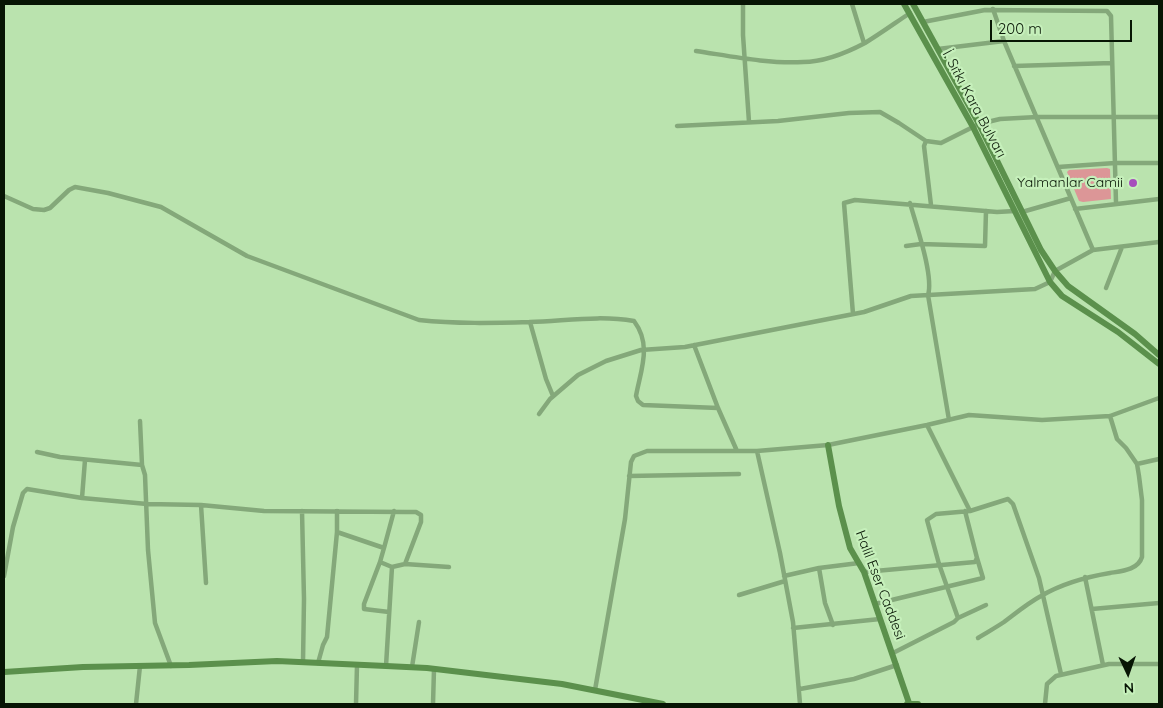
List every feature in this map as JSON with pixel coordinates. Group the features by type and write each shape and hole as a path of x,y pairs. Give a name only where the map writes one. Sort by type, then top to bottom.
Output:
{"street":[{"path":"743,4 749,122"},
{"path":"852,4 864,43"},
{"name":"İ. Sıtkı Kara Bulvarı","path":"904,4 976,125"},
{"name":"İ. Sıtkı Kara Bulvarı","path":"912,4 938,49 1019,211 1055,271 1068,286 1135,334 1159,355"},
{"path":"923,22 993,9 1107,11 1111,16 1116,203"},
{"path":"993,9 1014,66 1037,116 1092,250"},
{"path":"696,51 745,58 803,62 838,54 864,43 910,14"},
{"path":"938,49 1004,41"},
{"path":"1014,66 1112,63"},
{"path":"677,126 880,112 926,141 941,143 976,125 1000,119 1037,116 1159,117"},
{"path":"926,141 924,146 931,205"},
{"path":"1058,167 1115,163 1159,163"},
{"path":"4,196 39,210 50,208 69,190 75,187 108,193 161,207 247,256 419,320 438,322 530,322 604,318 634,321 640,330 645,350 636,396 638,401 643,406 718,408"},
{"path":"853,314 844,202 855,200 910,203 986,211 1019,211 1071,198"},
{"path":"1075,209 1159,199"},
{"path":"910,203 930,288 928,295 949,420"},
{"path":"906,246 921,244 985,246 986,211"},
{"name":"İ. Sıtkı Kara Bulvarı","path":"1019,211 1050,282 1062,296 1118,332 1159,364"},
{"path":"539,414 553,396 578,375 606,362 645,350 694,345 864,312 911,296 1035,289 1050,282 1055,271 1092,250 1159,242"},
{"path":"1106,288 1122,247"},
{"path":"530,322 546,379 553,396"},
{"path":"694,345 737,451"},
{"path":"595,690 624,519 631,462 634,456 647,451 757,451 828,445 927,426 969,415 1042,420 1110,416 1159,398"},
{"path":"978,638 1043,595 1084,577 1133,568 1140,562 1142,557 1142,500 1137,464 1117,439 1110,416"},
{"path":"140,421 142,465 145,475 147,504 148,550 155,624 171,666"},
{"path":"875,604 983,578 967,511 927,426"},
{"name":"Halil Eser Caddesi","path":"828,445 843,523 850,548 864,572 910,704"},
{"path":"757,451 785,578 793,628 800,704"},
{"path":"37,452 60,457 142,465"},
{"path":"82,498 85,460"},
{"path":"1137,464 1159,460"},
{"path":"629,476 739,474"},
{"path":"4,576 13,527 23,493 27,489 82,498 264,511 416,512 421,515 421,522 405,564"},
{"path":"958,618 939,564 927,520 936,514 967,511 1008,499 1013,504 1039,578 1060,674"},
{"path":"201,505 206,583"},
{"path":"302,510 304,599 302,662"},
{"path":"318,663 322,645 327,636 337,532 337,511"},
{"path":"389,612 364,609 364,604 380,562 394,512"},
{"path":"337,532 384,548"},
{"path":"864,572 939,564 966,564 975,562 977,558"},
{"path":"380,562 392,567 405,564 449,567"},
{"path":"739,595 818,568 859,563"},
{"path":"386,666 392,567"},
{"path":"818,568 825,603 833,625"},
{"path":"1084,577 1103,665"},
{"path":"1092,609 1159,603"},
{"path":"893,653 986,605"},
{"path":"793,628 880,619"},
{"path":"412,667 419,622"},
{"path":"4,672 83,667 171,666 276,661 357,664 434,669 562,684 663,704"},
{"path":"356,704 357,664"},
{"path":"1045,704 1047,684 1060,674 1109,664 1159,664"},
{"path":"136,704 140,666"},
{"path":"800,689 854,679 897,666"},
{"path":"432,704 434,669"},
{"path":"910,704 918,704"}],"shaded area":[{"path":"1110,169 1111,199 1079,201 1067,172 1069,170"}],"place":[{"name":"Yalmanlar Camii","path":"1133,183"}]}
